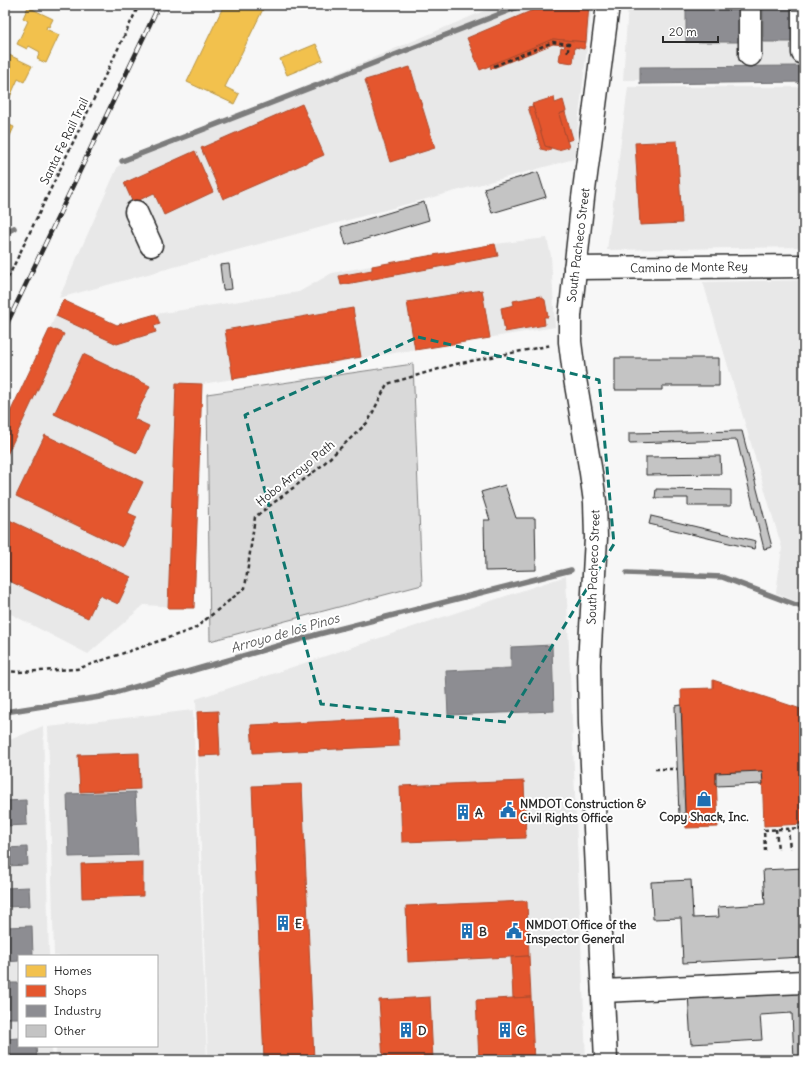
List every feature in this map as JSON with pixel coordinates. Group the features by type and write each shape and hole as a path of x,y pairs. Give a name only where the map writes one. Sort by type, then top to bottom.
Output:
{"street":[{"name":"South Pacheco Street","path":"606,1060 590,723 590,664 596,538 595,502 574,373 570,342 570,316 583,198 608,5"},
{"path":"750,5 750,55"},
{"path":"803,5 803,53"},
{"path":"136,212 151,245"},
{"name":"Camino de Monte Rey","path":"575,268 804,266"},
{"path":"603,991 804,982"}],"path":[{"name":"Santa Fe Rail Trail","path":"5,284 139,5"},
{"path":"494,66 553,42 569,44 567,55"},
{"name":"Hobo Arroyo Path","path":"5,671 18,672 76,669 194,629 245,588 255,517 319,468 368,422 387,384 456,364 570,342"},
{"path":"655,769 677,769"},
{"path":"788,828 790,849"},
{"path":"765,851 764,830 804,828"},
{"path":"776,829 778,850"}],"highlighted area":[{"path":"418,337 599,380 614,544 506,722 321,704 245,415"}],"shaded area":[{"path":"498,5 592,5 574,159 59,298 118,166"},
{"path":"628,5 804,5 804,78 623,80"},
{"path":"628,87 804,87 804,247 607,250"},
{"path":"547,238 551,256 555,327 202,384 194,608 144,605 88,654 5,611 5,424 63,300 117,325 156,314 299,292 332,273 495,244"},
{"path":"804,280 804,605 776,593 782,548 703,282"},
{"path":"413,364 422,585 210,641 207,394"},
{"path":"566,576 586,1060 208,1060 196,699"},
{"path":"193,710 207,1060 56,1060 56,1047 158,1047 158,955 54,955 48,727"},
{"path":"43,726 49,955 18,955 18,1047 52,1047 52,1060 5,1060 5,742"}],"building: Homes":[{"path":"48,5 58,5 56,9"},
{"path":"224,5 265,5 225,87 239,94 234,104 187,82"},
{"path":"28,7 53,19 49,27 47,26 46,29 59,35 46,63 37,59 40,52 29,46 27,49 17,44 28,21 23,18"},
{"path":"316,44 323,60 287,75 280,59"},
{"path":"5,53 32,66 24,82 18,79 9,99 5,96"},
{"path":"5,123 14,127 6,145 5,144"}],"building: Shops":[{"path":"545,5 589,5 586,42 553,39 480,70 467,38"},
{"path":"553,39 586,42 584,49 575,47 573,63 559,61 561,47 564,48 565,45 553,44 491,69 490,65"},
{"path":"410,67 435,148 390,162 365,80"},
{"path":"554,97 555,103 563,100 566,111 559,114 569,147 558,150 545,146 532,104"},
{"path":"302,104 324,155 223,199 201,148"},
{"path":"533,106 545,146 551,148 549,151 541,149 528,107"},
{"path":"565,112 573,139 567,141 559,114"},
{"path":"677,141 682,223 640,225 635,143"},
{"path":"195,151 213,192 164,215 154,193 133,203 124,183"},
{"path":"495,244 498,256 341,285 339,276 372,270 372,266"},
{"path":"482,290 490,338 415,350 407,302"},
{"path":"540,296 545,300 548,317 544,317 545,325 505,332 501,308 514,305 513,301"},
{"path":"63,300 117,325 156,314 160,324 154,326 156,332 117,344 56,316"},
{"path":"353,308 361,357 233,379 225,330"},
{"path":"50,328 64,334 5,459 5,423"},
{"path":"83,354 150,386 134,419 149,426 137,453 54,414"},
{"path":"176,383 202,384 194,608 168,608"},
{"path":"45,435 143,482 128,513 137,517 122,547 16,496"},
{"path":"5,518 131,577 118,604 99,595 88,618 5,579"},
{"path":"713,680 804,710 804,824 764,826 762,771 716,773 718,827 686,828 681,689 713,688"},
{"path":"218,711 220,755 199,756 197,712"},
{"path":"398,718 399,746 253,753 251,725"},
{"path":"139,753 140,789 80,792 78,755"},
{"name":"A","path":"524,781 526,838 402,842 400,786"},
{"name":"E","path":"302,784 314,1060 264,1060 252,786"},
{"path":"143,862 143,896 82,898 81,864"},
{"name":"B","path":"527,901 529,956 408,962 406,906"},
{"path":"529,956 531,997 513,998 511,957"},
{"name":"D","path":"430,997 433,1060 383,1060 379,1000"},
{"name":"C","path":"531,997 534,1060 479,1060 476,1000"}],"building: Industry":[{"path":"686,5 744,5 744,42 686,42"},
{"path":"763,5 791,5 792,42 763,42"},
{"path":"804,66 804,82 640,84 640,67"},
{"path":"552,645 554,711 448,715 446,671 511,668 511,647"},
{"path":"135,792 138,855 69,857 67,794"},
{"path":"26,800 27,825 5,826 5,801"},
{"path":"27,847 28,865 5,866 5,848"},
{"path":"29,887 30,906 5,907 5,888"},
{"path":"32,926 33,955 18,955 18,961 5,962 5,927"},
{"path":"5,983 18,983 18,1018 5,1018"},
{"path":"18,1038 18,1047 36,1047 37,1060 5,1060 5,1039"}],"building: Other":[{"path":"538,172 546,197 492,213 484,188"},
{"path":"424,202 429,220 346,245 341,227"},
{"path":"229,264 232,289 223,290 220,265"},
{"path":"615,358 719,358 719,386 662,386 662,390 615,390"},
{"path":"742,431 772,547 764,549 737,440 629,443 629,433"},
{"path":"720,456 721,474 646,475 646,457"},
{"path":"505,485 516,518 535,518 536,570 485,571 484,520 490,520 481,492"},
{"path":"656,489 731,490 731,506 688,506 688,498 655,498"},
{"path":"651,516 756,541 754,549 649,524"},
{"path":"681,705 685,814 679,815 675,706"},
{"path":"762,771 763,784 716,786 716,773"},
{"path":"804,868 804,957 683,963 681,918 653,919 651,882 691,880 693,918 719,917 718,907 765,904 763,870"},
{"path":"804,986 804,1060 794,1060 792,1013 760,1015 762,1040 691,1044 688,993"}],"waterway":[{"path":"122,161 523,5"},
{"path":"5,233 14,228"},
{"name":"Arroyo de los Pinos","path":"5,712 100,697 319,634 571,570"},
{"name":"Arroyo de los Pinos","path":"627,573 722,577 804,608"}],"railway":[{"path":"5,328 159,5"}],"place":[{"name":"Copy Shack, Inc.","path":"704,799"},
{"name":"NMDOT Construction & Civil Rights Office","path":"508,810"},
{"name":"A","path":"463,812"},
{"name":"E","path":"283,923"},
{"name":"B","path":"467,931"},
{"name":"NMDOT Office of the Inspector General","path":"514,931"},
{"name":"D","path":"406,1030"},
{"name":"C","path":"505,1030"}]}
